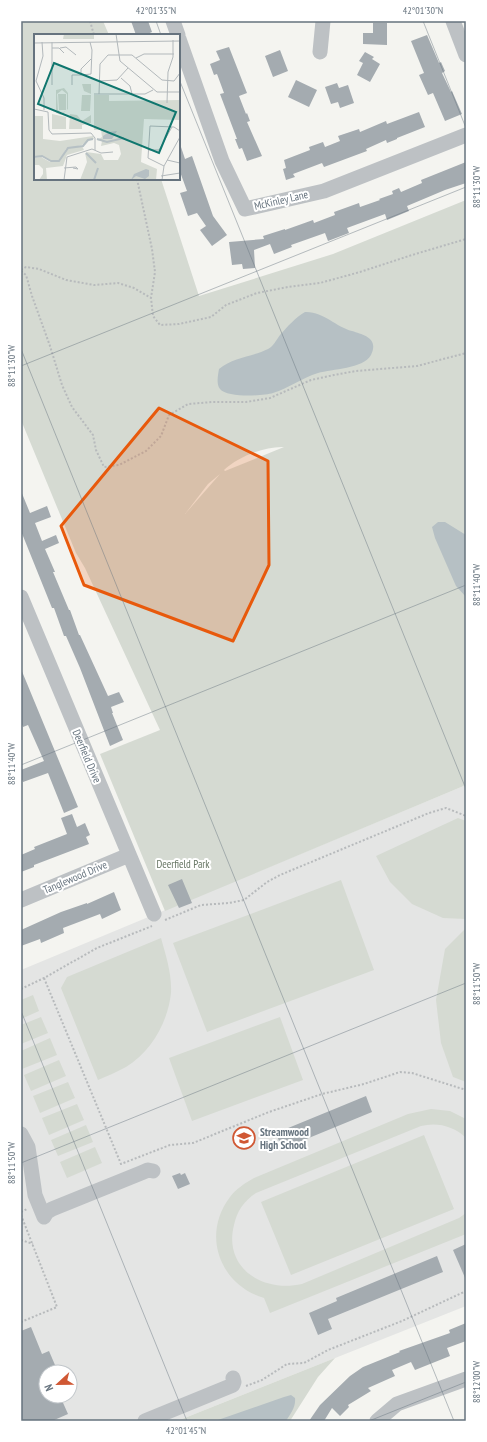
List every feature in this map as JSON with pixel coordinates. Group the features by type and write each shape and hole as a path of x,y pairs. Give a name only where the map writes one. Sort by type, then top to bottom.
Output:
{"street":[{"path":"173,21 178,34"},
{"path":"320,52 323,21"},
{"path":"453,21 466,55"},
{"name":"McKinley Lane","path":"180,41 222,161 245,208 324,190 466,135"},
{"name":"Deerfield Drive","path":"21,597 129,855 159,919"},
{"name":"Tanglewood Drive","path":"21,900 129,855"},
{"path":"21,1134 28,1146 36,1194 44,1217 47,1212 52,1209 148,1170 152,1172"},
{"path":"377,1421 397,1404 466,1379"},
{"path":"145,1421 233,1381"}],"path":[{"path":"90,21 94,34"},
{"path":"137,180 152,249 155,272 151,298 153,316 160,325 179,324 211,317 226,304 257,293 320,283 466,239"},
{"path":"151,298 134,288 118,283 94,285 66,280 38,268 26,267 21,270 26,275 62,385 72,407 93,435 96,450 104,467 119,465 146,451 161,436 169,416 188,404 246,402 270,398 311,380 334,374 417,366 466,352"},
{"path":"21,989 44,978 97,948 159,919 201,905 229,903 244,900 267,882 280,875 429,813 446,808 466,816"},
{"path":"44,978 121,1164 170,1145 193,1143 269,1112 322,1094 364,1084 400,1072 412,1073 466,1090"},
{"path":"21,1215 57,1307 21,1322"},
{"path":"21,1240 32,1244"},
{"path":"233,1381 242,1387 262,1380 287,1364 293,1362 304,1363 328,1350 402,1321 466,1291"}],"highlighted area":[{"path":"159,408 268,461 269,565 233,641 84,585 61,526"}],"shaded area":[{"path":"305,312 318,314 346,329 369,338 373,345 371,355 367,360 354,366 318,373 273,393 261,395 237,395 224,392 220,389 218,382 219,369 230,362 270,348 289,325"},
{"path":"438,522 445,522 466,535 466,597 456,586 435,538 432,527"},
{"name":"Streamwood High School","path":"466,785 466,1306 177,1421 21,1421 21,970"},
{"path":"291,1395 295,1398 295,1404 286,1421 215,1421 284,1397"}],"green space":[{"name":"Deerfield Park","path":"21,21 103,21 109,34 34,34 34,180 161,180 199,296 333,254 466,200 466,785 165,911 100,754 160,730 85,568 76,553 21,420","holes":["284,447 225,471 224,470 230,465 252,453 269,448","220,474 185,514 208,484"]},
{"path":"458,818 466,821 466,919 443,918 412,904 390,882 376,856"},
{"path":"341,880 374,970 207,1032 173,943"},
{"path":"466,928 466,1082 453,1077 441,1043 436,1000 445,949"},
{"path":"161,938 171,979 169,1004 162,1025 150,1045 135,1061 123,1069 98,1080 61,988 67,977"},
{"path":"33,995 39,1011 21,1019 21,1000"},
{"path":"41,1017 48,1033 21,1044 21,1025"},
{"path":"280,1017 303,1080 192,1121 169,1058"},
{"path":"50,1038 57,1055 22,1069 21,1051"},
{"path":"59,1060 66,1076 31,1091 24,1075"},
{"path":"68,1082 75,1098 40,1113 33,1096"},
{"path":"77,1104 84,1120 49,1135 42,1118"},
{"path":"431,1109 450,1111 466,1119 466,1138 456,1130 445,1126 433,1124 421,1126 256,1193 248,1199 239,1211 235,1220 232,1240 234,1254 240,1265 249,1274 260,1281 273,1285 287,1286 302,1284 459,1218 466,1213 466,1234 270,1313 264,1298 249,1291 236,1282 226,1270 220,1257 216,1242 217,1227 221,1212 230,1197 238,1189 254,1178 408,1114"},
{"path":"86,1125 93,1142 58,1156 51,1140"},
{"path":"424,1135 454,1209 291,1275 261,1202"},
{"path":"95,1147 102,1163 67,1178 60,1162"},
{"path":"335,1358 318,1377 290,1421 177,1421"}],"building":[{"path":"131,21 148,21 152,32 147,34 136,34"},
{"path":"373,23 387,23 387,45 363,44 363,33 373,33"},
{"path":"427,35 439,63 441,62 445,71 442,73 462,114 445,121 433,93 428,95 419,75 424,73 411,41"},
{"path":"229,47 247,93 239,96 250,121 247,122 262,156 247,161 242,148 239,149 235,139 237,139 220,94 224,93 217,74 214,75 210,64 220,60 216,51"},
{"path":"280,50 288,71 273,77 265,56"},
{"path":"365,52 374,57 372,59 380,64 370,82 357,75 363,63 359,61"},
{"path":"296,80 317,90 309,107 288,97"},
{"path":"337,83 339,88 348,85 354,103 340,108 338,102 331,104 325,87"},
{"path":"419,112 425,127 387,143 386,140 366,149 367,151 324,167 322,163 293,174 295,177 286,180 283,169 286,168 284,160 310,150 309,147 323,142 325,147 340,141 338,136 359,129 360,132 386,121 387,124"},
{"path":"180,144 185,159 192,156 213,216 227,235 212,246 200,230 206,226 197,213 188,216 180,193 187,191 180,172"},
{"path":"466,162 466,183 407,206 409,211 387,220 385,214 347,228 349,233 328,241 325,233 291,245 292,247 274,254 270,244 254,250 255,268 243,269 242,264 232,265 229,242 264,239 263,236 313,220 314,223 335,215 334,212 359,203 360,207 380,200 379,199 393,194 392,191 399,188 401,192 422,183 421,180"},
{"path":"21,491 30,513 47,506 51,517 35,523 42,541 56,535 59,543 45,549 55,572 53,572 70,610 79,635 108,696 119,692 124,702 111,707 123,740 110,746 80,668 66,636 64,636 54,608 52,608 21,531"},
{"path":"21,669 78,807 64,813 48,773 23,782 21,777 21,770 44,761 28,725 23,727 21,722"},
{"path":"72,814 77,827 85,823 90,835 86,837 89,844 34,865 34,867 21,872 21,855 35,849 34,847 67,834 61,818"},
{"path":"182,879 192,903 179,908 168,885"},
{"path":"114,892 121,910 102,919 100,914 63,928 64,933 41,943 40,939 21,946 21,930 61,912 87,904"},
{"path":"366,1096 372,1112 282,1149 276,1133"},
{"path":"180,1173 181,1175 185,1173 190,1184 178,1189 172,1176"},
{"path":"466,1244 466,1280 453,1250"},
{"path":"437,1256 443,1272 328,1319 332,1329 318,1335 309,1313 337,1301 336,1298"},
{"path":"466,1323 466,1341 447,1348 450,1356 415,1370 411,1362 392,1370 395,1376 368,1388 371,1391 348,1405 349,1407 340,1416 332,1408 324,1421 309,1421 320,1405 350,1376 363,1367 400,1352 399,1351 450,1333 449,1330"},
{"path":"31,1327 42,1354 49,1351 55,1364 38,1364 38,1404 64,1404 68,1414 52,1421 21,1421 21,1331"}],"place":[{"name":"Streamwood High School","path":"244,1138"}]}
